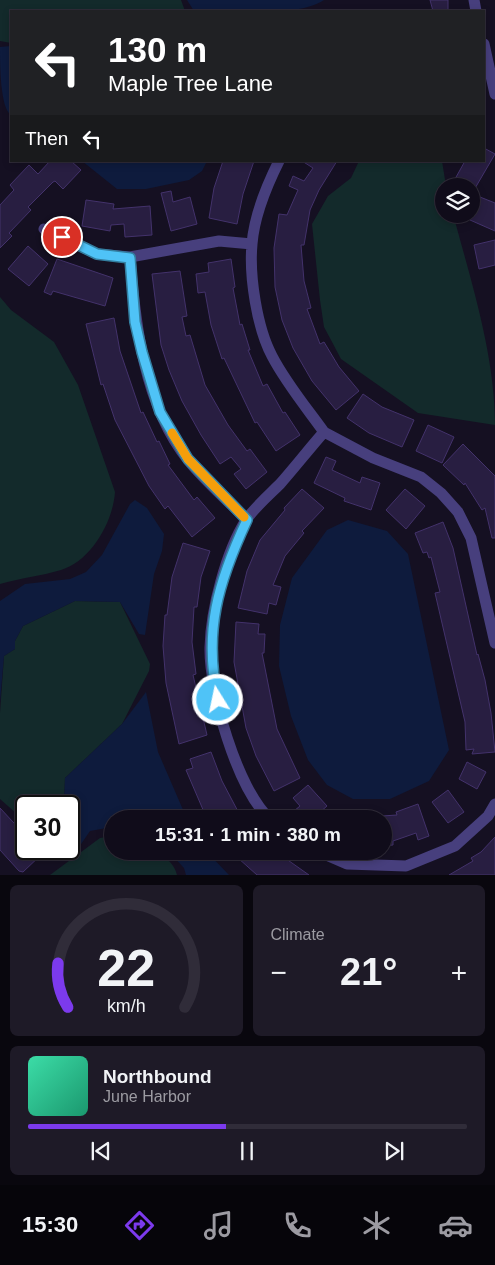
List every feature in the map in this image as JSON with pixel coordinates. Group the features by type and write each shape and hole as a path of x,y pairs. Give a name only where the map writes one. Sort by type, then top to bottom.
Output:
{"street":[{"path":"485,49 495,94"},
{"path":"278,162 267,184 252,244 253,279 259,318 271,355 288,383 324,432 373,458 420,477 441,492 458,512 468,528 471,538 495,644"},
{"path":"44,229 97,254 130,258 219,241 252,244"},
{"path":"130,258 135,322 160,412 188,459 247,520"},
{"path":"260,810 238,767 224,729 215,686 210,647 217,604 228,560 247,520 324,432"},
{"path":"338,860 347,864 406,871 455,846 488,816 495,804"}],"green space":[{"path":"0,0 181,0 185,10 10,10 10,43 0,41"},
{"path":"359,162 442,162 445,178 435,178 435,223 455,223 481,318 491,372 495,425 418,413 341,359 324,327 312,224 328,196 351,178"},
{"path":"0,297 11,310 54,342 78,385 115,492 110,516 105,527 91,549 82,558 61,570 0,584"},
{"path":"75,601 120,602 150,664 149,671 122,724 65,778 64,795 15,795 15,812 0,799 0,713 4,656 15,649 15,641 23,626"},
{"path":"104,837 104,860 168,860 177,875 50,875 70,860 80,860 80,853 100,838"}],"water":[{"path":"187,0 324,0 312,6 288,10 193,10"},
{"path":"10,46 10,114 7,111 3,95 0,47"},
{"path":"83,162 206,162 202,171 189,180 146,189 117,189"},
{"path":"135,500 147,508 164,534 162,551 154,574 145,635 139,634 120,602 75,601 23,626 15,641 15,649 4,656 0,702 0,601 25,584 70,579 86,572 102,555 130,504"},
{"path":"348,520 387,531 408,554 449,750 429,781 390,799 353,799 327,785 308,760 291,716 279,666 280,625 292,578 327,530"},
{"path":"146,692 158,752 183,810 104,810 104,828 90,831 80,846 80,795 64,795 65,778 122,724"},
{"path":"176,860 215,860 229,875 186,875 184,868"}],"building":[{"path":"430,0 448,0 448,10 433,10"},
{"path":"485,149 495,154 480,180 480,178 456,178 464,162 485,162"},
{"path":"49,162 72,162 81,170 63,189 55,181 53,182 28,207 31,210 9,233 12,236 0,248 0,205 14,190 10,185 29,165 38,174"},
{"path":"223,162 254,162 243,194 237,224 209,218 214,188"},
{"path":"304,162 336,162 319,190 310,210 304,245 301,245 304,281 311,308 307,309 320,344 324,342 339,367 359,391 336,410 312,381 293,348 282,320 275,287 274,248 279,214 287,215 298,190 289,186 293,176 304,181 313,168"},
{"path":"171,191 173,202 190,197 197,224 171,231 161,193"},
{"path":"480,197 495,203 495,231 477,223 480,223"},
{"path":"86,200 114,204 113,209 150,206 152,235 125,237 124,224 111,225 110,231 82,226"},
{"path":"495,240 495,265 479,269 474,245"},
{"path":"28,246 48,264 29,286 8,269"},
{"path":"57,259 113,278 105,306 53,291 51,295 44,292"},
{"path":"231,259 235,287 233,288 240,325 242,324 250,350 248,350 263,386 267,384 283,413 285,412 300,435 276,451 257,422 255,423 224,358 222,359 211,325 205,292 198,293 196,274 209,272 208,263"},
{"path":"180,271 187,316 182,317 186,336 190,335 205,385 228,425 247,451 250,449 267,472 246,489 234,474 241,469 231,457 220,464 201,435 182,401 161,345 152,274"},
{"path":"114,318 120,351 141,413 143,412 157,442 159,441 170,464 168,465 194,500 197,497 215,518 192,537 168,506 165,509 149,486 115,420 103,384 101,385 86,324"},
{"path":"363,394 382,407 414,420 402,447 369,433 347,418"},
{"path":"428,425 454,437 442,463 416,451"},
{"path":"463,444 495,476 495,538 492,538 485,508 482,510 465,483 464,485 443,465"},
{"path":"326,457 336,461 332,470 360,483 362,477 380,483 371,510 344,501 345,498 314,483"},
{"path":"302,489 324,508 302,531 304,533 285,556 273,585 281,587 276,605 269,603 267,614 238,608 247,571 260,540 285,510 284,508"},
{"path":"405,489 425,506 406,529 386,510"},
{"path":"443,522 453,548 477,655 485,680 495,752 472,754 474,749 466,750 465,722 435,593 440,592 431,557 429,558 427,552 423,553 415,533"},
{"path":"183,543 210,551 201,577 197,607 194,607 192,642 196,674 193,675 207,735 179,744 166,683 163,646 165,615 167,615 172,577"},
{"path":"236,622 259,624 258,634 265,634 264,653 262,653 277,729 300,778 274,791 256,756 246,728 234,662"},
{"path":"211,752 222,781 237,810 203,810 186,770 193,768 190,759"},
{"path":"467,762 486,772 477,789 459,779"},
{"path":"308,785 327,806 322,810 295,810 300,806 293,798"},
{"path":"448,790 464,812 448,823 432,802"},
{"path":"418,804 429,836 418,840 416,833 393,841 392,845 392,815 397,815 396,812"},
{"path":"0,808 15,824 15,860 36,860 23,872 19,871 0,850"},
{"path":"495,837 495,875 449,875 473,861 471,858 481,852"},
{"path":"240,860 288,860 309,875 257,875"}],"slow traffic":[{"path":"172,433 188,459 244,517"}],"route":[{"path":"62,237 97,254 130,258 135,322 160,412 188,459 247,520 228,560 217,604 210,647 218,700"}]}
